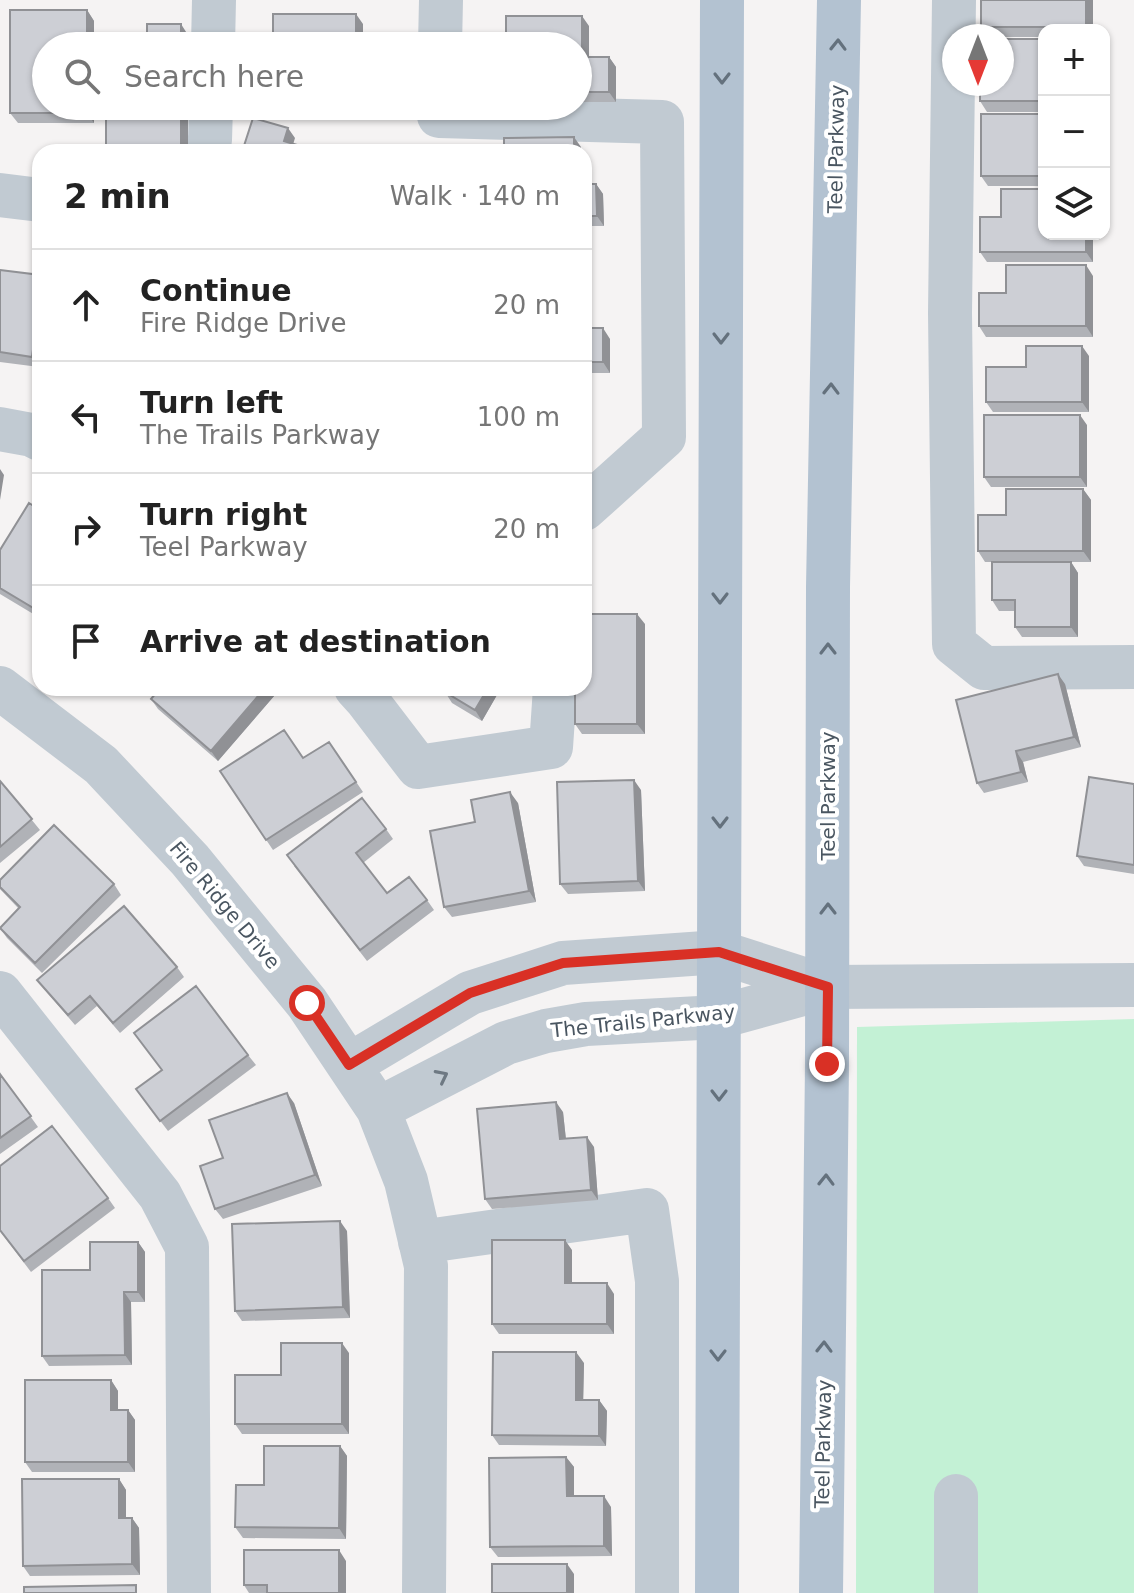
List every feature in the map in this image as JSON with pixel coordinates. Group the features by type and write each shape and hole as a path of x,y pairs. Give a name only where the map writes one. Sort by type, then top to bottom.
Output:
{"main road":[{"path":"717,1593 722,0"},
{"name":"Teel Parkway","path":"821,1593 828,987 828,587 839,0"}],"street":[{"path":"213,32 214,0"},
{"path":"440,32 441,0"},
{"path":"954,0 950,313 954,644 984,668 1134,667"},
{"path":"208,144 211,120"},
{"path":"439,125 662,122 664,437 592,502"},
{"path":"0,195 32,199"},
{"path":"0,429 32,435"},
{"name":"Fire Ridge Drive","path":"0,688 101,765 190,860 307,1003 378,1109 406,1181 426,1266 424,1593"},
{"path":"363,696 418,767 551,747 554,696"},
{"name":"The Trails Parkway","path":"349,1065 470,993 563,963 719,952 828,987"},
{"name":"The Trails Parkway","path":"378,1109 506,1043 546,1031 586,1024 719,1017 828,987 1134,985"},
{"path":"0,993 160,1195 187,1247 189,1593"},
{"path":"420,1242 647,1210 657,1281 657,1593"},
{"path":"956,1496 956,1593"}],"green space":[{"path":"1134,1019 1134,1593 856,1593 857,1027"}],"building":[{"path":"981,0 1086,0 1086,24 1014,27 1014,24 981,24"},
{"path":"10,10 87,10 87,32 32,32 32,113 10,113"},
{"path":"273,14 356,14 356,32 273,32"},
{"path":"506,16 582,16 582,32 506,32"},
{"path":"147,24 181,24 181,32 147,32"},
{"path":"1014,39 1038,39 1038,101 980,101 980,96 1014,96"},
{"path":"592,57 609,57 609,92 592,92"},
{"path":"981,114 1038,114 1038,176 981,176"},
{"path":"106,120 181,120 181,144 106,144"},
{"path":"252,120 260,120 288,128 284,141 294,144 245,144"},
{"path":"574,137 574,144 504,144 504,138"},
{"path":"592,184 596,184 597,216 592,216"},
{"path":"1001,189 1038,189 1038,240 1086,240 1086,252 980,252 980,217 1001,217"},
{"path":"1006,265 1086,265 1086,326 979,326 979,293 1006,293"},
{"path":"0,270 32,274 32,357 0,352"},
{"path":"592,328 603,328 603,362 592,362"},
{"path":"1026,346 1082,346 1082,402 986,402 986,367 1026,367"},
{"path":"984,415 1080,415 1080,477 984,477"},
{"path":"1006,489 1083,489 1083,551 978,551 978,515 1006,515"},
{"path":"29,503 32,505 32,607 0,588 0,550"},
{"path":"992,562 1071,562 1071,627 1015,627 1015,600 992,600"},
{"path":"592,614 637,614 637,724 575,724 575,696 592,696"},
{"path":"1058,674 1074,737 1016,751 1021,772 977,783 956,700"},
{"path":"153,696 258,696 211,751 151,699"},
{"path":"452,696 483,696 475,710"},
{"path":"284,730 303,758 329,742 356,782 266,840 220,771"},
{"path":"1089,777 1134,784 1134,865 1077,856"},
{"path":"634,780 638,881 560,884 557,782"},
{"path":"0,781 32,819 0,847"},
{"path":"510,792 529,891 444,907 430,831 475,822 471,800"},
{"path":"362,798 386,829 356,853 387,893 409,877 427,900 360,950 287,855"},
{"path":"54,825 114,884 35,963 0,928 20,907 0,887 0,880"},
{"path":"124,906 177,967 113,1023 90,996 68,1015 37,980"},
{"path":"196,986 248,1055 160,1121 136,1089 162,1070 134,1033"},
{"path":"0,1074 31,1116 0,1138"},
{"path":"287,1093 315,1175 215,1209 200,1166 223,1158 209,1120"},
{"path":"556,1102 560,1139 587,1137 591,1190 485,1199 477,1109"},
{"path":"52,1126 108,1198 24,1261 0,1230 0,1166"},
{"path":"340,1221 343,1307 235,1311 232,1224"},
{"path":"492,1240 565,1240 565,1283 607,1283 607,1324 492,1324"},
{"path":"90,1242 138,1242 138,1292 124,1292 125,1355 42,1356 42,1270 90,1270"},
{"path":"281,1343 342,1343 342,1424 235,1424 235,1375 281,1375"},
{"path":"493,1352 576,1352 576,1400 599,1400 599,1436 492,1435"},
{"path":"25,1380 111,1380 111,1410 128,1410 128,1462 25,1462"},
{"path":"264,1446 340,1446 339,1528 235,1527 236,1485 264,1485"},
{"path":"566,1457 567,1496 604,1496 604,1546 490,1547 489,1458"},
{"path":"22,1479 119,1479 119,1518 132,1518 132,1564 23,1566"},
{"path":"244,1550 339,1550 339,1593 267,1593 267,1585 244,1585"},
{"path":"492,1564 567,1564 567,1593 492,1593"},
{"path":"136,1585 136,1593 24,1593 24,1587"}],"route":[{"path":"307,1003 349,1065 470,993 563,963 719,952 828,987 827,1064"}]}
